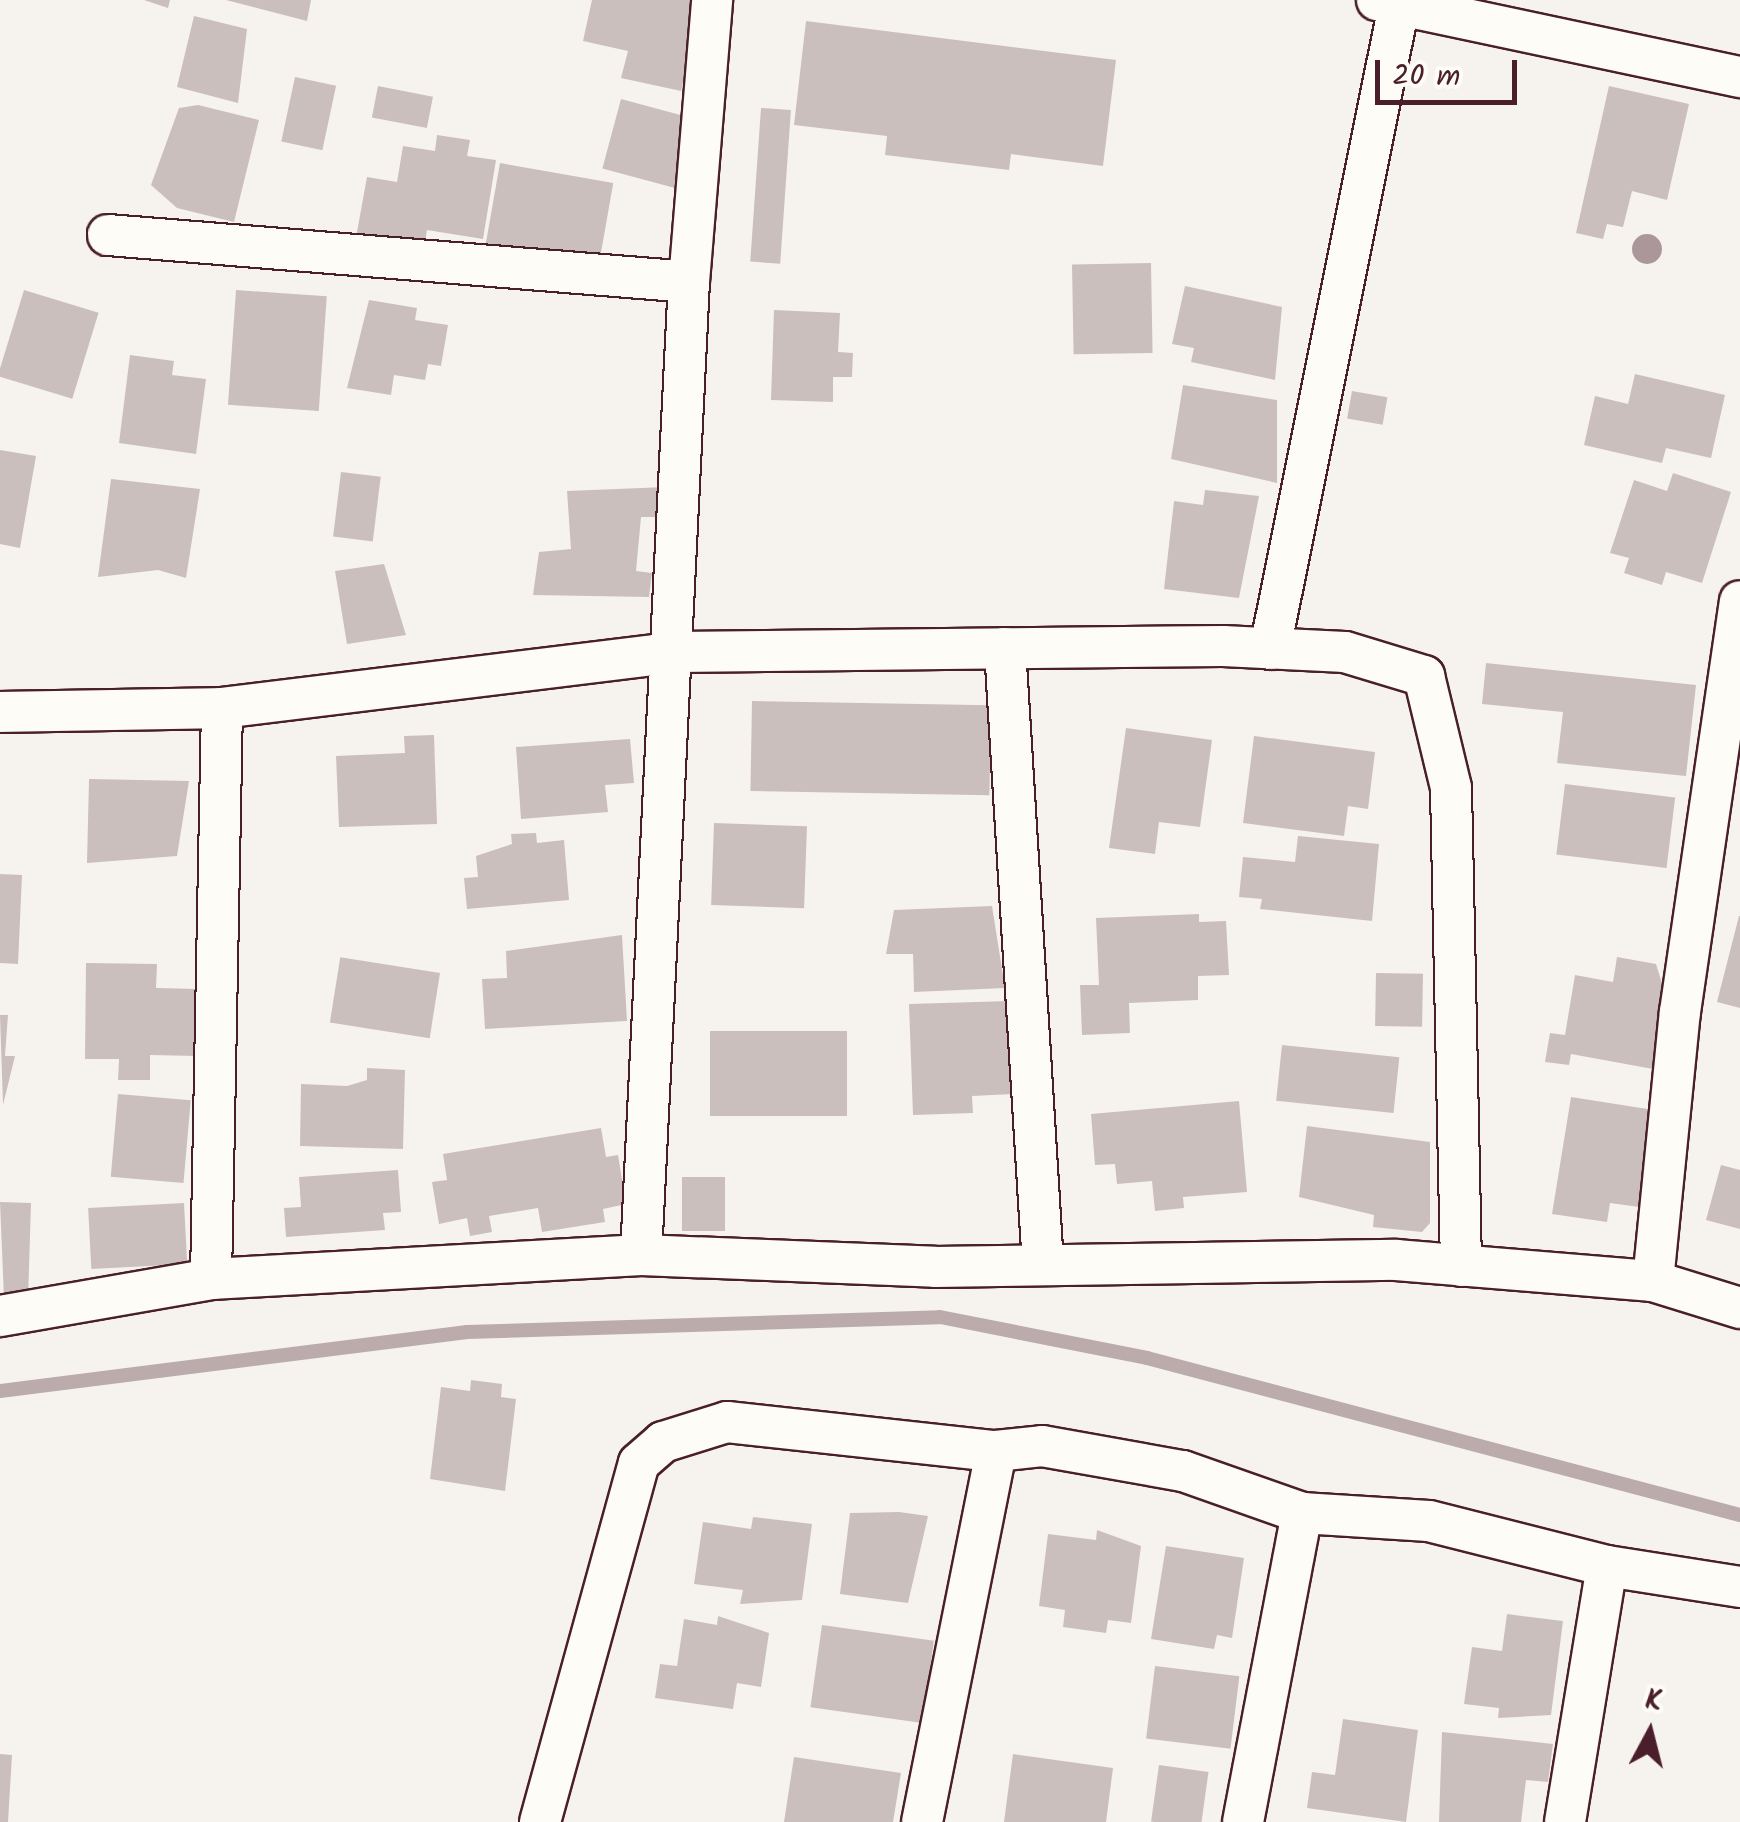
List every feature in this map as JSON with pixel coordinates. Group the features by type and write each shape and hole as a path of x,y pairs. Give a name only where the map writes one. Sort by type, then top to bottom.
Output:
{"street":[{"path":"640,1255 677,652 689,282 712,0"},
{"path":"1270,649 1388,2 1740,77"},
{"path":"108,235 689,282"},
{"path":"1653,1281 1680,1012 1740,601"},
{"path":"1005,648 1042,1265"},
{"path":"0,712 222,708 677,652 1270,649 1345,652 1424,676 1451,788 1461,1266"},
{"path":"211,1280 222,708"},
{"path":"0,1316 211,1280 640,1255 1042,1265 1461,1266 1653,1281 1740,1308"},
{"path":"540,1822 640,1463 663,1442 727,1422 996,1451 1042,1446 1183,1471 1302,1513 1428,1521 1606,1566 1740,1587"},
{"path":"922,1822 996,1451"},
{"path":"1243,1822 1302,1513"},
{"path":"1564,1822 1606,1566"}],"building":[{"path":"144,0 170,0 168,8"},
{"path":"226,0 311,0 307,21"},
{"path":"592,0 702,0 681,91 621,78 628,51 583,41"},
{"path":"194,16 247,29 238,103 177,87"},
{"path":"806,21 1116,60 1103,166 1011,154 1009,170 885,155 887,136 794,125"},
{"path":"295,77 336,86 322,150 281,142"},
{"path":"378,86 433,97 427,128 372,117"},
{"path":"1609,86 1689,104 1667,200 1632,191 1623,227 1607,224 1603,239 1576,233"},
{"path":"621,99 696,119 678,189 602,169"},
{"path":"198,105 259,120 234,222 177,208 151,185 179,108"},
{"path":"761,108 791,110 780,264 750,262"},
{"path":"437,135 470,140 467,156 496,160 483,239 427,230 425,242 391,236 388,249 355,243 367,177 397,182 403,146 435,151"},
{"path":"500,163 613,183 598,267 485,247"},
{"path":"1151,263 1153,353 1074,354 1072,264"},
{"path":"1185,286 1282,307 1275,380 1191,362 1194,348 1172,344"},
{"path":"24,290 99,313 72,399 0,377"},
{"path":"236,290 327,296 319,411 228,405"},
{"path":"369,300 417,308 415,320 448,325 441,366 428,364 425,380 394,375 391,395 347,388"},
{"path":"774,310 840,313 838,352 853,353 852,377 833,377 833,402 771,400"},
{"path":"130,355 174,361 172,375 206,379 196,454 119,443"},
{"path":"1635,374 1725,395 1711,458 1666,448 1662,463 1584,445 1595,396 1628,404"},
{"path":"1183,385 1277,400 1277,483 1171,459"},
{"path":"1352,391 1387,397 1383,425 1347,419"},
{"path":"0,450 36,456 20,548 0,544"},
{"path":"341,472 381,477 373,541 333,537"},
{"path":"1673,473 1731,492 1702,583 1666,572 1662,585 1624,573 1629,558 1610,553 1634,480 1667,491"},
{"path":"111,479 200,489 186,578 158,570 98,577"},
{"path":"666,487 663,517 641,517 636,571 652,573 649,597 533,595 539,552 571,549 567,491"},
{"path":"1205,490 1259,496 1239,598 1164,589 1174,501 1203,505"},
{"path":"384,564 406,635 347,644 335,571"},
{"path":"1486,663 1696,685 1686,776 1557,763 1563,712 1482,704"},
{"path":"752,701 991,705 989,795 750,791"},
{"path":"1126,728 1212,740 1200,827 1159,822 1155,854 1109,848"},
{"path":"434,735 437,824 339,827 336,756 405,753 404,736"},
{"path":"1254,736 1375,752 1368,809 1348,806 1344,836 1243,823"},
{"path":"630,739 634,783 605,785 608,812 521,819 516,747"},
{"path":"89,779 189,781 177,856 87,863"},
{"path":"1565,784 1675,798 1667,868 1556,854"},
{"path":"714,823 807,826 804,908 711,905"},
{"path":"536,833 537,843 564,840 569,900 467,909 464,878 478,877 476,856 512,844 511,834"},
{"path":"1298,836 1379,844 1372,921 1260,909 1262,899 1239,897 1243,857 1295,862"},
{"path":"0,874 22,875 18,964 0,963"},
{"path":"992,906 1005,988 914,992 913,954 886,954 894,910"},
{"path":"1199,914 1199,922 1226,921 1229,975 1198,976 1198,1000 1129,1003 1130,1033 1082,1035 1080,985 1099,985 1096,918"},
{"path":"1740,916 1740,1008 1717,1002"},
{"path":"622,935 627,1021 485,1029 482,979 507,978 506,951"},
{"path":"340,957 440,973 430,1038 330,1022"},
{"path":"1617,957 1656,964 1665,993 1653,1069 1571,1054 1569,1065 1545,1062 1550,1033 1565,1035 1575,975 1613,982"},
{"path":"86,963 157,964 156,988 198,989 197,1056 150,1055 150,1080 118,1080 119,1059 85,1059"},
{"path":"1376,973 1423,974 1422,1027 1375,1026"},
{"path":"1010,1001 1013,1094 972,1096 973,1113 913,1115 909,1004"},
{"path":"0,1015 8,1015 5,1056 15,1056 3,1105"},
{"path":"710,1031 847,1031 847,1116 710,1116"},
{"path":"1282,1045 1399,1057 1393,1113 1276,1101"},
{"path":"367,1068 405,1070 403,1149 300,1146 301,1084 347,1086 367,1080"},
{"path":"118,1094 191,1100 183,1183 111,1177"},
{"path":"1571,1097 1654,1110 1639,1207 1610,1203 1607,1222 1552,1214"},
{"path":"1239,1101 1247,1192 1183,1197 1184,1208 1155,1211 1152,1181 1117,1184 1115,1164 1095,1165 1091,1114"},
{"path":"1307,1126 1430,1142 1430,1223 1422,1232 1373,1227 1374,1215 1299,1197"},
{"path":"601,1128 606,1157 618,1155 626,1204 603,1209 605,1222 542,1232 538,1208 489,1216 492,1232 470,1236 467,1218 439,1224 432,1182 447,1180 443,1154"},
{"path":"1721,1165 1740,1170 1740,1229 1706,1220"},
{"path":"398,1170 401,1212 383,1213 385,1230 286,1237 284,1208 301,1207 299,1177"},
{"path":"682,1177 725,1177 725,1231 682,1231"},
{"path":"0,1202 31,1203 28,1299 4,1298"},
{"path":"184,1203 187,1264 91,1269 88,1208"},
{"path":"471,1380 502,1384 501,1397 516,1399 505,1491 430,1479 441,1387 470,1391"},
{"path":"850,1513 928,1516 908,1603 840,1594"},
{"path":"753,1517 812,1524 802,1600 740,1604 743,1590 694,1584 703,1522 751,1529"},
{"path":"1097,1530 1141,1546 1131,1623 1108,1620 1106,1633 1063,1627 1065,1610 1039,1606 1048,1534 1096,1540"},
{"path":"1166,1546 1244,1558 1232,1638 1217,1635 1214,1649 1151,1639"},
{"path":"1507,1614 1563,1621 1551,1715 1498,1718 1499,1708 1464,1704 1472,1647 1502,1651"},
{"path":"718,1616 769,1633 761,1687 737,1683 733,1709 655,1698 660,1664 677,1666 684,1619 717,1625"},
{"path":"822,1625 934,1641 922,1723 810,1707"},
{"path":"1155,1666 1239,1676 1230,1749 1146,1738"},
{"path":"1343,1719 1418,1730 1406,1822 1307,1808 1312,1772 1335,1775"},
{"path":"1442,1732 1553,1744 1548,1782 1526,1780 1521,1822 1439,1822"},
{"path":"0,1754 12,1755 8,1822 0,1822"},
{"path":"1013,1754 1113,1768 1106,1822 1004,1822"},
{"path":"794,1757 901,1773 893,1822 784,1822"},
{"path":"1159,1765 1209,1772 1201,1822 1151,1821"}],"waterway":[{"path":"0,1391 467,1332 940,1317 1147,1358 1740,1515"}]}
